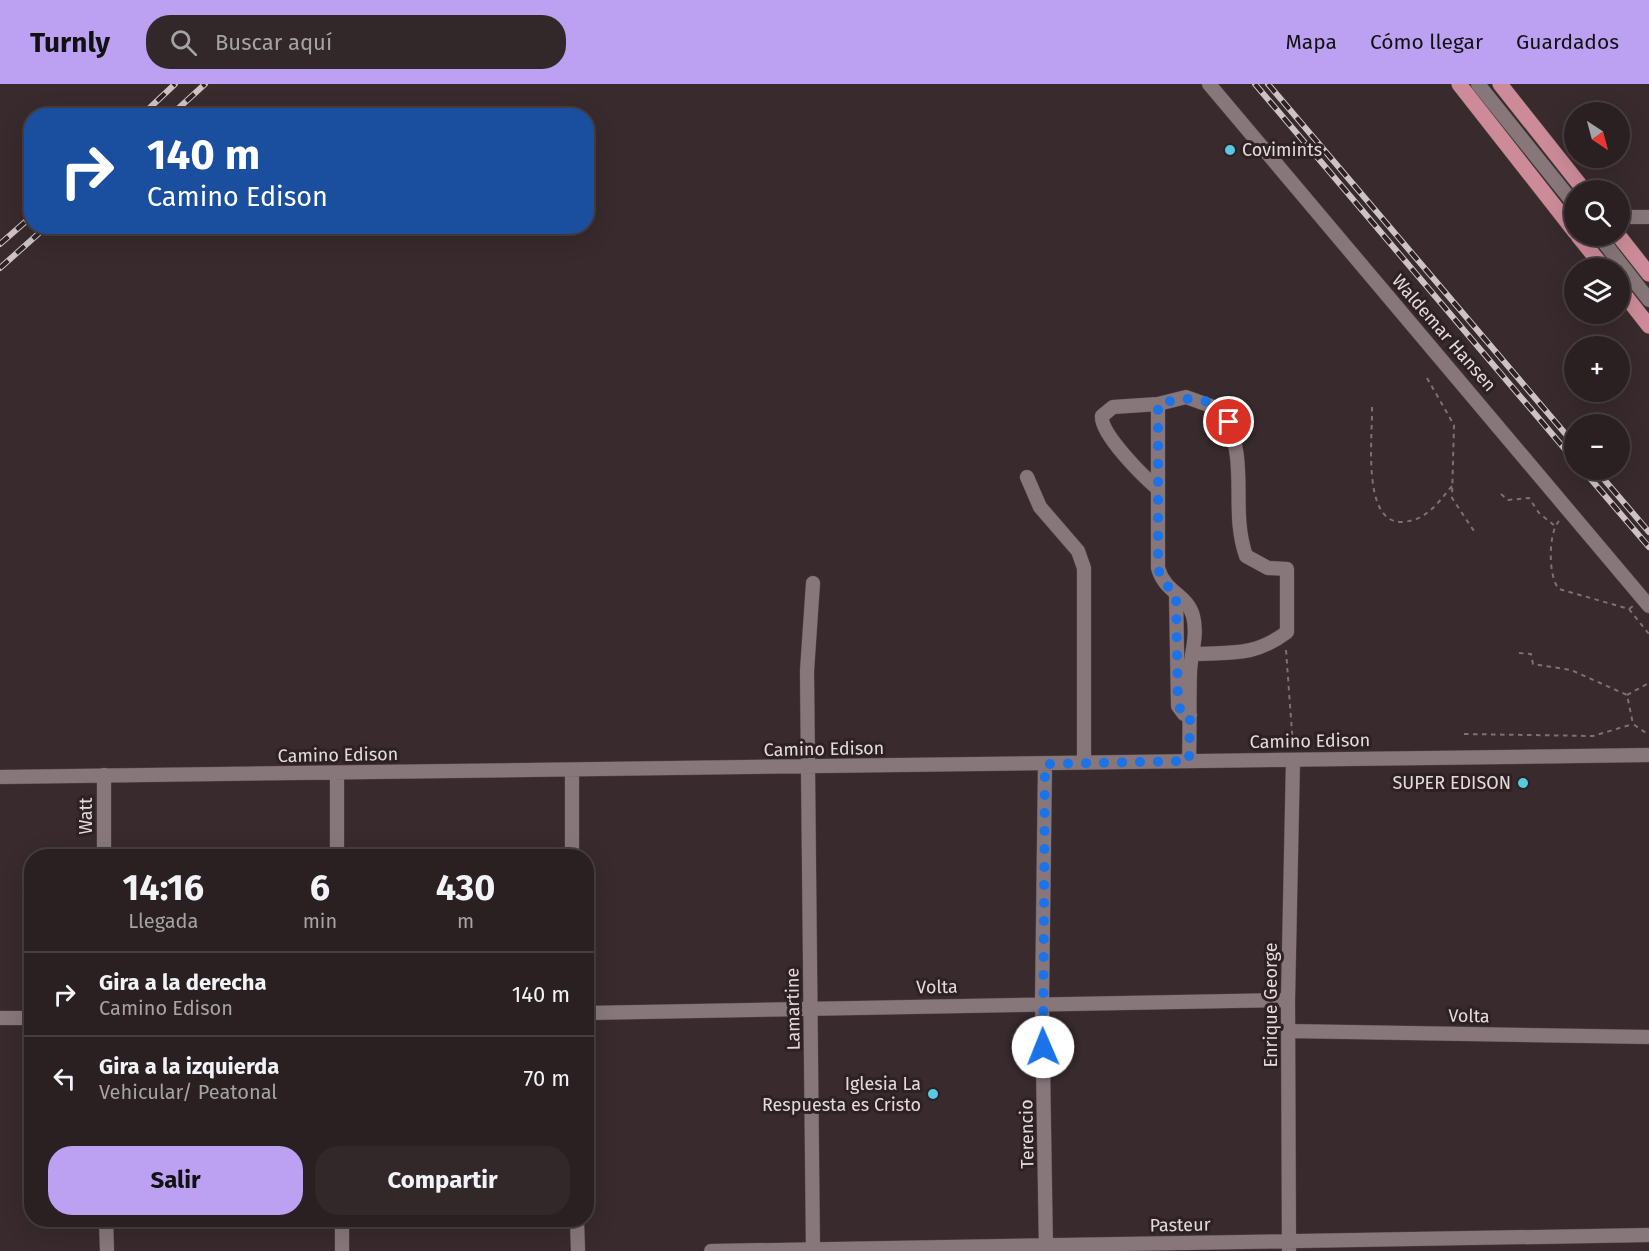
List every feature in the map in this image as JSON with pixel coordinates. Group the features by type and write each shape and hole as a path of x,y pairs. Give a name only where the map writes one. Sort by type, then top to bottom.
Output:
{"main road":[{"path":"1459,84 1564,218"},
{"path":"1500,84 1576,180"},
{"path":"1586,246 1596,258"},
{"path":"1627,246 1649,274"},
{"path":"1630,302 1649,326"}],"street":[{"name":"Waldemar Hansen","path":"1209,84 1646,602"},
{"path":"1478,84 1564,191"},
{"path":"1630,217 1649,217"},
{"path":"1607,246 1649,300"},
{"path":"1158,489 1140,473 1101,422 1102,416 1113,407 1158,404 1186,397 1222,410 1234,435 1239,460 1241,543 1246,556 1268,568 1287,568 1287,632 1255,651 1192,654"},
{"path":"1158,404 1158,568 1162,581 1187,603 1193,615 1196,632 1192,654 1189,761"},
{"path":"1027,477 1040,507 1078,551 1084,568 1084,763"},
{"name":"Lamartine","path":"813,583 807,671 813,1250"},
{"path":"1176,594 1178,706 1184,714 1190,715"},
{"name":"Camino Edison","path":"0,777 1649,756"},
{"name":"Enrique George","path":"1289,1246 1288,1000 1293,760"},
{"name":"Terencio","path":"1045,764 1042,1003 1046,1248"},
{"path":"572,771 572,849"},
{"path":"337,773 337,849"},
{"name":"Watt","path":"104,775 104,849"},
{"name":"Volta","path":"594,1012 1288,1000"},
{"path":"0,1018 24,1018"},
{"name":"Volta","path":"1288,1031 1649,1037"},
{"path":"106,1227 107,1251"},
{"path":"342,1227 342,1251"},
{"path":"577,1227 578,1251"},
{"name":"Pasteur","path":"711,1251 1289,1246 1649,1235"}],"path":[{"path":"1427,378 1454,425 1452,498 1474,531"},
{"path":"1372,407 1373,483 1384,516 1394,522 1416,520 1428,514 1452,486"},
{"path":"1501,495 1509,500 1529,498 1539,513 1555,526"},
{"path":"1569,510 1555,526 1551,550 1552,573 1559,589 1629,609 1649,634"},
{"path":"1629,609 1646,602"},
{"path":"1287,632 1286,663 1293,760"},
{"path":"1519,653 1531,654 1533,664 1571,670 1627,695"},
{"path":"1627,695 1649,683"},
{"path":"1627,695 1633,724 1649,735"},
{"path":"1464,734 1593,736 1633,724"}],"railway":[{"path":"150,108 175,84"},
{"path":"179,108 205,84"},
{"path":"1255,84 1564,448"},
{"path":"1268,84 1564,432"},
{"path":"0,244 24,223"},
{"path":"0,268 38,234"},
{"path":"1592,480 1649,547"},
{"path":"1605,480 1649,532"}],"place":[{"name":"Covimints","path":"1230,150"},
{"name":"SUPER EDISON","path":"1523,783"},
{"name":"Iglesia La Respuesta es Cristo","path":"933,1094"}],"route":[{"path":"1043,1047 1045,764 1189,761 1190,715 1184,714 1178,706 1176,594 1162,581 1158,568 1158,404 1186,397 1197,399 1222,410 1229,422"}]}
